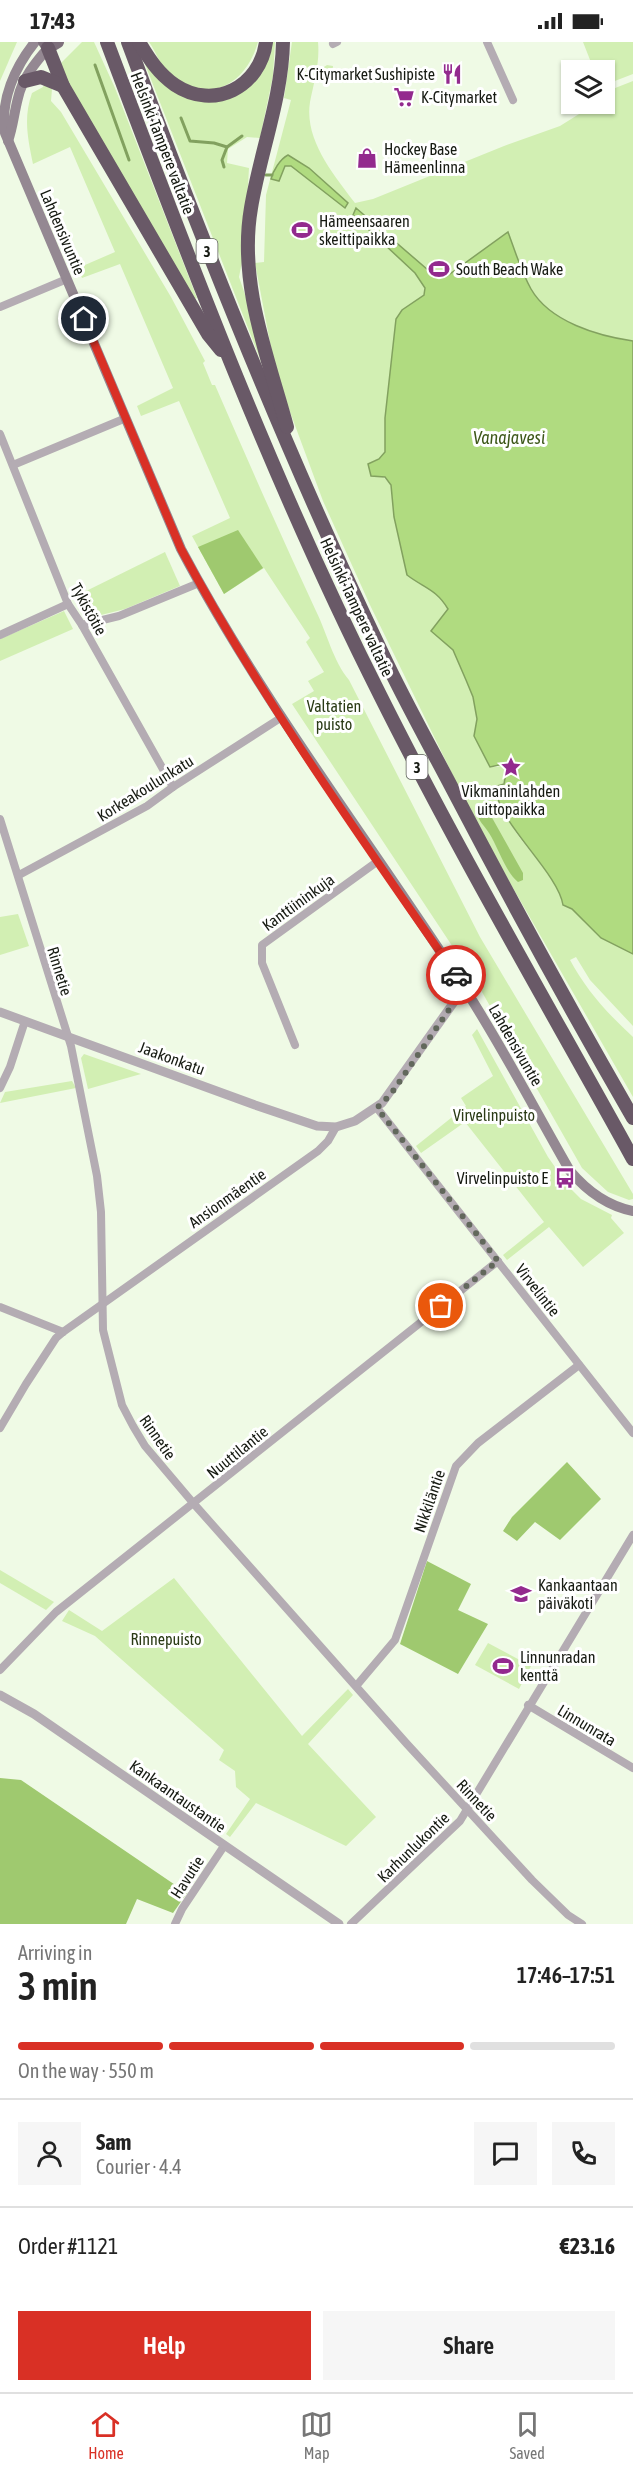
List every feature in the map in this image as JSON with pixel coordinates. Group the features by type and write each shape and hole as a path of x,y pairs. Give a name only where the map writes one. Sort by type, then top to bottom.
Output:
{"highway":[{"name":"Helsinki-Tampere valtatie","path":"107,42 230,360 305,536 379,694 471,867 633,1159"},
{"name":"Helsinki-Tampere valtatie","path":"128,42 191,211 256,374 329,541 385,659 490,860 633,1118"},
{"path":"139,42 155,68 177,86 196,94 212,96 233,91 246,82 261,60 266,42"},
{"path":"283,42 280,78 251,210 248,245 249,270 258,320 293,456"},
{"path":"46,44 63,87 208,334 230,360"},
{"path":"25,81 41,77 63,87"}],"main road":[{"path":"4,143 14,123 17,100 25,81 46,44"},
{"name":"Lahdensivuntie","path":"46,44 12,78 3,104 4,143 67,279 181,549 199,583 282,717 464,988 570,1171 591,1193 621,1209 633,1211"}],"street":[{"path":"487,42 513,100"},
{"path":"0,307 67,279"},
{"path":"13,465 126,418"},
{"name":"Tykistötie","path":"0,434 68,604 173,787"},
{"path":"82,625 119,616 199,583"},
{"path":"0,635 68,604"},
{"name":"Korkeakoulunkatu","path":"19,875 147,806 282,717"},
{"name":"Rinnetie","path":"0,819 19,875 79,1083 97,1176 101,1212 104,1330 122,1405 145,1446 194,1504 407,1744 532,1880 568,1915 582,1924"},
{"name":"Kanttiininkuja","path":"295,1045 262,963 262,945 378,861"},
{"path":"336,1127 355,1121 377,1108 391,1094 464,988"},
{"name":"Jaakonkatu","path":"0,1012 264,1108 317,1126 336,1127"},
{"path":"0,1088 26,1021"},
{"name":"Virvelintie","path":"377,1108 633,1433"},
{"name":"Ansionmäentie","path":"0,1428 26,1384 63,1332 318,1151 328,1141 336,1127"},
{"name":"Nuuttilantie","path":"0,1670 56,1612 498,1261"},
{"path":"0,1307 63,1332"},
{"name":"Nikkiläntie","path":"357,1685 395,1640 456,1466 478,1443 579,1365"},
{"name":"Karhunlukontie","path":"351,1924 460,1821 528,1705 633,1535"},
{"name":"Kankaantaustantie","path":"0,1695 34,1714 339,1924"},
{"name":"Linnunrata","path":"528,1705 633,1768"},
{"name":"Havutie","path":"175,1924 182,1909 224,1846"}],"green space":[{"path":"0,42 17,42 0,81"},
{"path":"82,42 94,42 115,88 197,298 194,299 110,159 60,67 61,63"},
{"path":"149,42 258,42 245,69 236,79 225,86 200,89 186,85 168,74"},
{"path":"272,42 275,42 273,76 260,138 247,137 228,149 227,163 249,168 244,252 239,277 251,312 262,364 145,64 170,88 217,101 230,98 249,88"},
{"path":"292,42 318,42 309,116 312,130 322,156 355,203 373,199 560,126 579,114 615,114 615,88 633,81 633,341 576,326 550,311 527,282 508,233 447,276 435,276 423,266 415,273 425,288 424,295 402,310 396,319 385,418 385,452 379,459 372,462 391,484 394,517 418,583 435,593 448,609 431,631 453,650 473,697 477,719 474,736 490,767 513,762 517,768 496,791 511,824 556,886 563,905 572,909 601,938 633,954 633,1026 590,980 576,957 570,960 598,1001 633,1037 633,1097 478,827 370,605 323,501 276,374 255,263 264,262 266,195 291,100 284,98"},
{"path":"583,42 633,42 633,74 615,81 615,60 590,60"},
{"path":"327,65 333,66 332,75 319,82 321,69"},
{"name":"Valtatien puisto","path":"45,83 52,89 51,101 61,112 171,297 205,361 203,363 212,385 215,385 334,656 349,680 480,937 633,1194 633,1199 629,1200 608,1192 582,1168 478,985 292,704 314,691 308,681 324,672 306,642 310,638 264,568 224,594 192,536 230,518 179,401 141,416 137,406 173,388 120,264 82,278 78,268 115,252 70,147 33,164 28,137 29,102 32,93 43,87"},
{"path":"165,552 180,586 125,609 85,619 74,597"},
{"path":"64,611 73,629 0,661 0,639"},
{"path":"18,914 29,946 0,955 0,917"},
{"name":"Virvelinpuisto","path":"477,1029 548,1157 569,1187 581,1199 612,1215 611,1218 624,1233 583,1267 549,1227 507,1260 503,1255 544,1222 465,1122 421,1153 416,1146 466,1106 461,1098 493,1076 472,1035"},
{"path":"84,1054 141,1074 88,1089 81,1058"},
{"path":"72,1081 76,1088 0,1103 5,1092"},
{"path":"0,1570 54,1602 46,1610 0,1583"},
{"name":"Rinnepuisto","path":"174,1578 302,1736 348,1689 353,1695 308,1744 376,1817 346,1846 256,1803 230,1837 226,1834 250,1799 236,1787 235,1771 219,1760 224,1750 95,1636 62,1621 69,1610 102,1631"},
{"name":"Linnunradan kenttä","path":"488,1643 531,1666 519,1689 475,1665"}],"shaded area":[{"path":"238,530 263,568 224,594 198,547"},
{"path":"483,805 523,873 523,880 518,882 510,873 479,819 477,813"},
{"path":"567,1462 601,1499 560,1540 535,1522 517,1541 503,1531 512,1517"},
{"path":"427,1561 471,1584 458,1610 488,1624 458,1674 400,1644"},
{"path":"0,1778 21,1780 187,1893 173,1913 137,1899 126,1924 0,1924"}],"water":[{"path":"288,155 309,168 348,203 345,208 291,166 285,166 279,181 271,179 277,166"},
{"name":"Vanajavesi","path":"356,208 435,276 447,276 508,232 521,268 539,301 562,319 590,331 633,341 633,954 601,938 572,909 563,905 550,876 504,813 498,799 497,786 504,784 506,773 515,772 517,768 513,762 490,767 474,736 477,719 473,697 453,650 431,631 448,609 434,593 407,575 394,517 391,485 385,477 371,476 368,464 379,459 385,452 385,418 396,319 402,310 424,295 425,288 415,273 353,215"}],"waterway":[{"path":"95,65 129,160"},
{"path":"181,118 190,141 214,143 227,147 222,160 224,167"},
{"path":"227,147 242,136"},
{"path":"266,175 272,175"}],"way so far":[{"path":"441,1306 498,1261 377,1108 391,1094 464,988 456,975"}],"place":[{"name":"K-Citymarket Sushipiste","path":"452,74"},
{"name":"K-Citymarket","path":"404,97"},
{"name":"Hockey Base Hämeenlinna","path":"367,158"},
{"name":"Hämeensaaren skeittipaikka","path":"302,230"},
{"name":"South Beach Wake","path":"439,269"},
{"name":"Vikmaninlahden uittopaikka","path":"511,767"},
{"name":"Virvelinpuisto E","path":"565,1178"},
{"name":"Kankaantaan päiväkoti","path":"521,1594"},
{"name":"Linnunradan kenttä","path":"503,1666"}],"route":[{"path":"84,319 181,549 199,583 256,678 371,852 456,975"}]}
